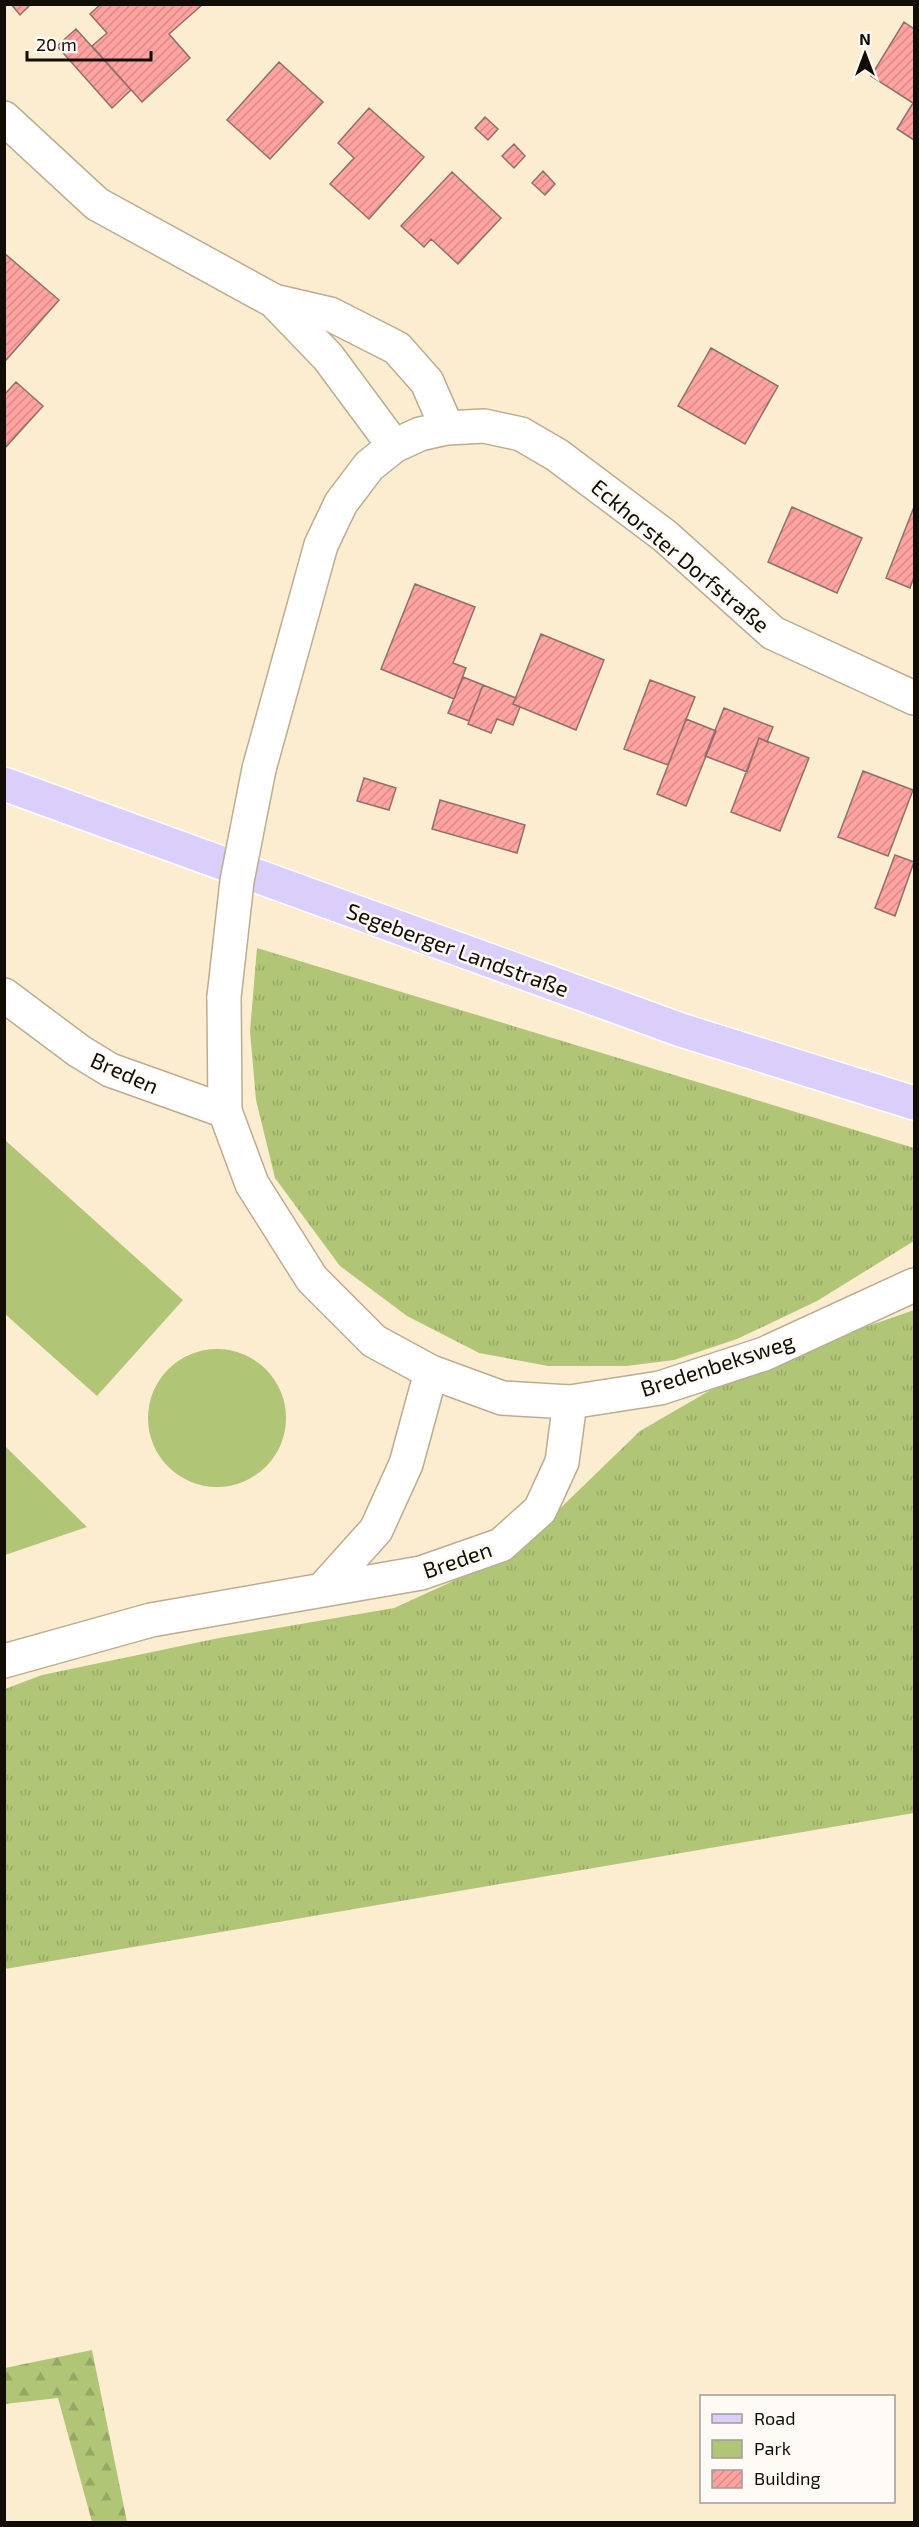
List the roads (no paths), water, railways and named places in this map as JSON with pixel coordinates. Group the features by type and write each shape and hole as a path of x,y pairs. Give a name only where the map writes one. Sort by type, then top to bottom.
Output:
{"main road":[{"name":"Segeberger Landstraße","path":"4,784 681,1030 915,1103"}],"street":[{"path":"4,118 97,204 274,301 330,314 397,348 427,382 447,428"},
{"path":"274,301 328,357 394,446"},
{"name":"Eckhorster Dorfstraße","path":"259,769 321,545 341,502 369,466 394,446 420,434 447,428 484,426 521,434 557,455 665,536 773,633 915,698"},
{"name":"Bredenbeksweg","path":"259,769 237,881 225,997 225,1111 252,1184 312,1279 374,1341 431,1372 502,1398 570,1402 660,1388 764,1354 915,1285"},
{"name":"Breden","path":"4,995 79,1051 110,1070 225,1111"},
{"path":"322,1590 376,1530 406,1464 431,1372"},
{"name":"Breden","path":"4,1661 151,1620 421,1573 501,1545 540,1510 562,1462 570,1402"}]}
